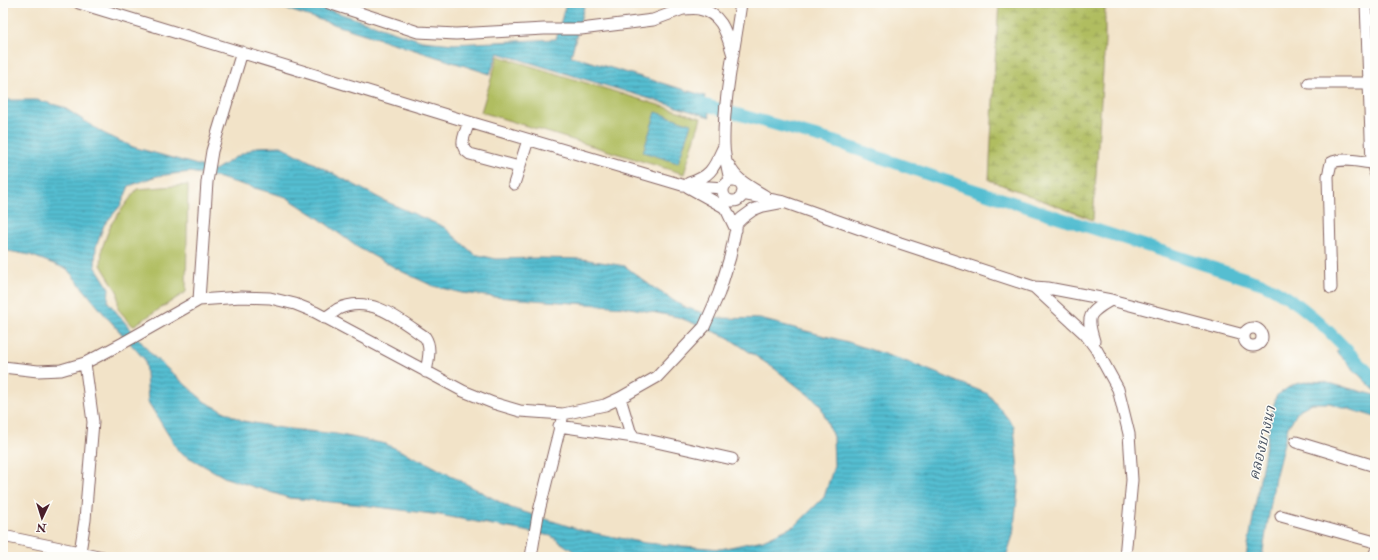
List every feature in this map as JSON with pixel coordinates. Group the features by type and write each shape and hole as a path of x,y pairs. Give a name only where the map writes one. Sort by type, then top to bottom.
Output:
{"street":[{"path":"79,3 528,140 684,185 724,207 737,226"},
{"path":"329,3 418,32 456,34 544,29 582,29 653,20 687,6 700,9 714,15 723,26 733,58"},
{"path":"742,3 728,92 725,123 726,185 722,193 724,198 732,202 740,198 784,202 900,243 1034,287 1048,288 1111,300 1244,335"},
{"path":"1331,288 1328,176 1331,163 1342,160 1373,168 1370,83 1371,28 1366,3"},
{"path":"199,300 207,182 212,151 242,52"},
{"path":"1309,83 1370,83"},
{"path":"469,122 463,141 465,151 470,154 519,167"},
{"path":"514,184 528,140"},
{"path":"684,185 700,180 708,174 714,168 725,149"},
{"path":"725,149 734,175 739,180 770,200"},
{"path":"3,367 38,371 61,370 85,363 199,300 241,296 270,298 294,304 325,318 463,391 493,403 520,411 563,414 605,405 657,377 700,331 707,321 719,293 737,226 740,198 743,190 741,185 737,182 726,185 684,185"},
{"path":"737,226 742,218 753,210 763,206 784,202"},
{"path":"1034,287 1085,334 1096,349 1118,389 1129,434 1132,480 1125,557"},
{"path":"1096,349 1089,325 1090,316 1098,307 1111,300"},
{"path":"325,318 339,309 352,306 370,305 386,310 425,337 428,341 429,347 426,372"},
{"path":"80,552 85,520 93,422 85,363"},
{"path":"620,398 630,431 634,437"},
{"path":"531,557 538,515 563,414"},
{"path":"559,426 634,437 732,459"},
{"path":"1296,442 1375,466"},
{"path":"1281,516 1375,542"},
{"path":"3,536 103,557"},
{"path":"1374,557 1375,553"}],"green space":[{"path":"999,3 1105,3 1105,41 1093,220 989,180"},
{"path":"498,56 701,118 684,174 481,112"},
{"path":"188,185 186,292 133,326 118,309 118,293 101,265 102,248 111,224 137,189"}],"water":[{"path":"267,3 309,3 422,41 454,44 556,39 566,3 585,3 571,56 705,96 710,117 498,53 490,74"},
{"path":"3,100 37,100 63,107 103,133 133,147 215,170 256,147 281,146 385,201 444,227 474,254 496,259 582,259 625,266 651,286 682,306 718,318 760,319 848,342 914,364 988,394 1014,426 1019,482 1013,535 1006,557 582,557 551,536 440,515 362,505 289,498 226,478 179,452 148,402 145,360 67,269 30,255 3,250","holes":["190,172 216,177 286,197 317,217 357,247 403,272 433,286 462,293 495,297 625,307 678,317 727,337 775,369 820,404 833,437 834,466 824,497 796,525 763,540 721,549 645,543 584,531 511,508 429,464 386,444 336,434 281,428 243,421 205,402 152,355 108,302 109,288 95,266 96,247 104,225 121,205 129,186 157,176"]},
{"path":"656,112 691,124 678,163 643,152"},
{"path":"1344,344 1375,376 1375,391 1336,352"},
{"path":"1310,381 1324,382 1375,395 1375,417 1329,403 1312,403 1299,410 1288,427 1275,478 1262,557 1246,557 1276,396 1292,385"}],"waterway":[{"path":"702,104 833,141 938,178 1263,284 1280,292 1295,302 1323,326 1375,379"}],"water label":[{"name":"คลองบางนา","path":"1262,443"}]}
